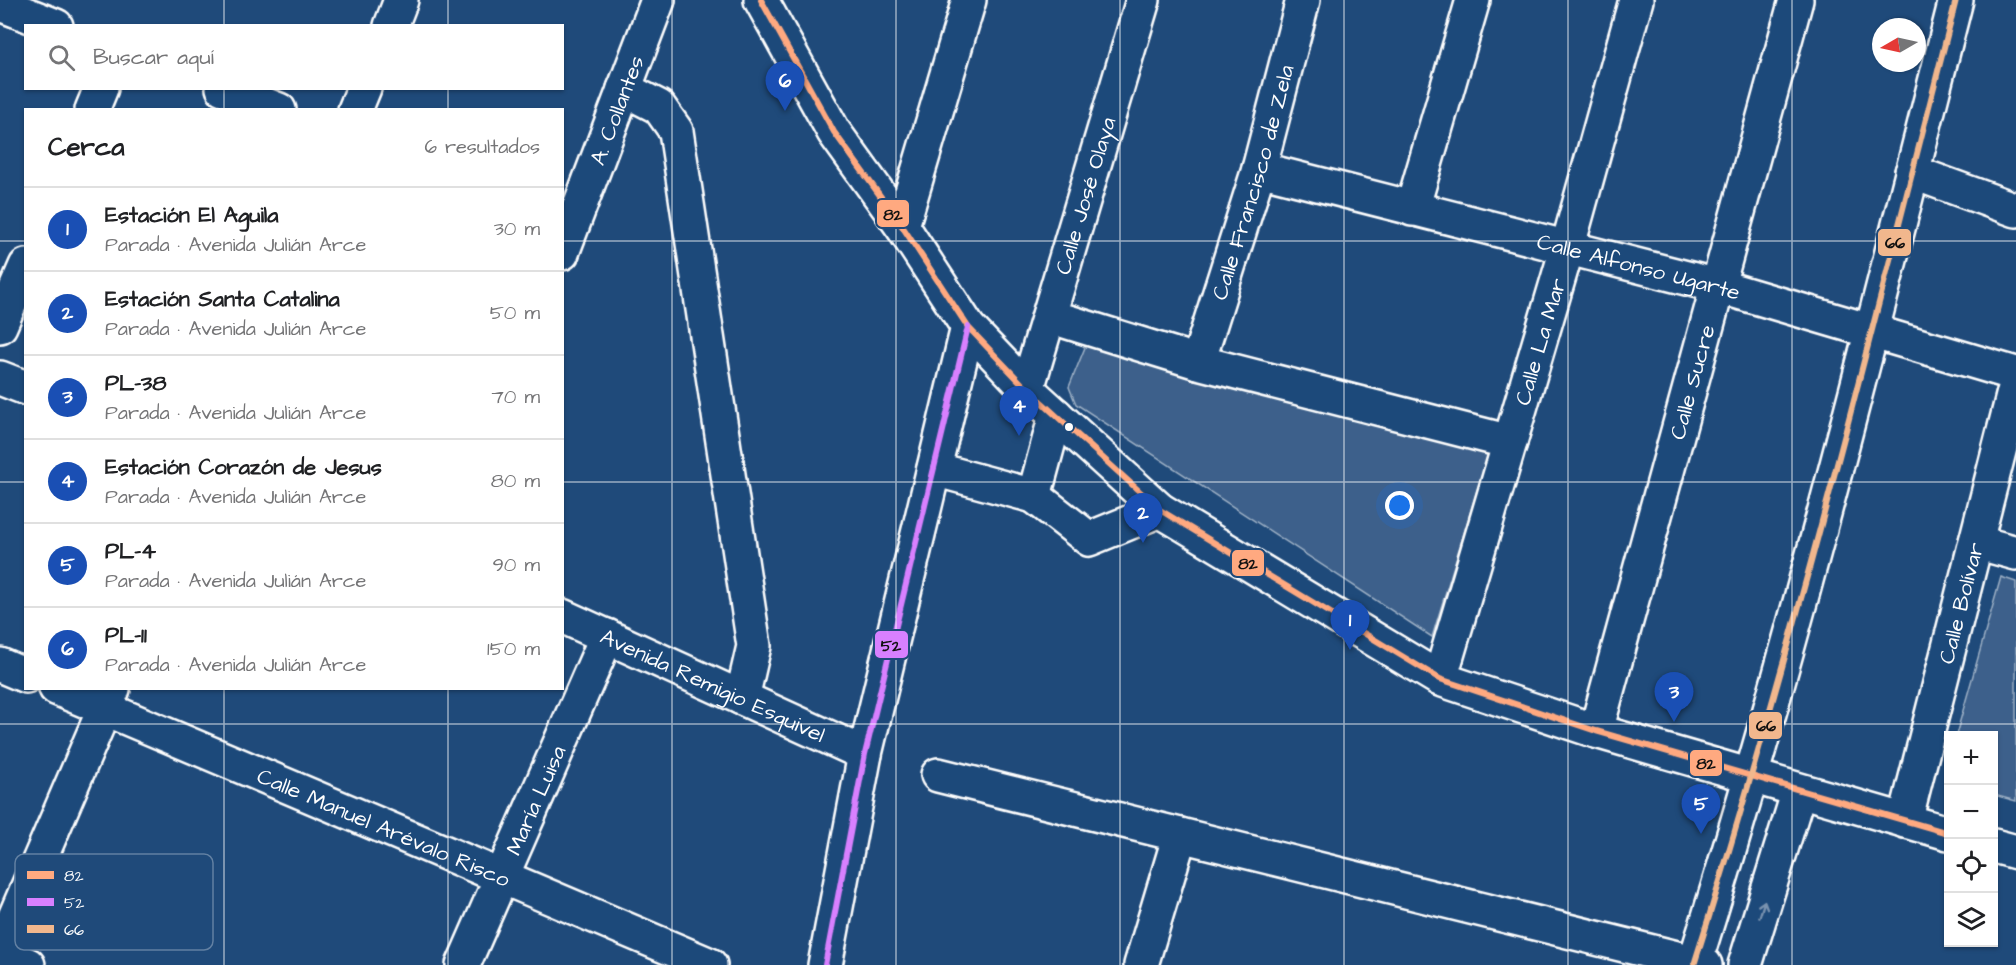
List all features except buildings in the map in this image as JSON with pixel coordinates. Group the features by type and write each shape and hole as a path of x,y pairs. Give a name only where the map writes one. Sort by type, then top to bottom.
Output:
{"street":[{"path":"392,24 401,0"},
{"name":"A. Collantes","path":"564,248 658,0"},
{"path":"761,0 834,132 902,226 968,327 1027,389 1160,510 1440,679 1596,731 1944,832"},
{"path":"902,226 969,0"},
{"name":"Calle José Olaya","path":"1027,389 1143,0"},
{"name":"Calle Francisco de Zela","path":"1198,362 1259,169 1303,0"},
{"path":"1412,209 1473,0"},
{"name":"Calle La Mar","path":"1440,679 1567,249 1636,0"},
{"name":"Calle Sucre","path":"1596,731 1796,0"},
{"path":"938,775 1698,964 1752,777 1872,332 1956,0"},
{"path":"0,4 51,24"},
{"path":"624,89 659,107 676,131 754,646 742,698"},
{"path":"93,108 100,90"},
{"path":"228,90 274,108"},
{"path":"356,108 363,90"},
{"name":"Calle Alfonso Ugarte","path":"1259,169 1718,286 2016,374"},
{"path":"1912,172 2016,210"},
{"path":"0,326 24,271"},
{"path":"1049,316 1198,362 1510,442"},
{"path":"825,965 865,754 968,327"},
{"path":"0,378 24,387"},
{"name":"Calle Bolívar","path":"1905,821 2016,384"},
{"path":"1034,496 1056,415"},
{"path":"934,469 1034,496 1089,539 1160,510"},
{"path":"1976,543 2016,553"},
{"name":"Avenida Remigio Esquivel","path":"564,617 865,754"},
{"name":"María Luisa","path":"463,965 607,636"},
{"path":"0,665 24,675"},
{"name":"Calle Manuel Arévalo Risco","path":"66,690 109,699 501,877 710,965"},
{"path":"42,854 109,699"},
{"path":"1745,965 1799,791"},
{"path":"1141,965 1180,835"},
{"path":"1998,847 2016,852"},
{"path":"15,917 0,952 28,965"}],"shaded area":[{"path":"1086,345 1490,448 1432,637 1076,404 1069,387"},
{"path":"2001,577 2016,582 2016,801 1998,796 1998,731 1957,731"}],"transit line":[{"name":"82","path":"761,0 834,132 902,226 968,327 1027,389 1160,510 1440,679 1596,731 1944,832"},
{"name":"66","path":"1694,965 1731,845 1799,605 1956,0"},
{"name":"52","path":"825,965 865,754 968,327"}],"place":[{"name":"PL-11","path":"785,111"},
{"name":"Estación Corazón de Jesus","path":"1019,436"},
{"name":"Estación Santa Catalina","path":"1143,543"},
{"name":"Estación El Aguila","path":"1350,650"},
{"name":"PL-38","path":"1674,722"},
{"name":"PL-4","path":"1701,834"}]}
